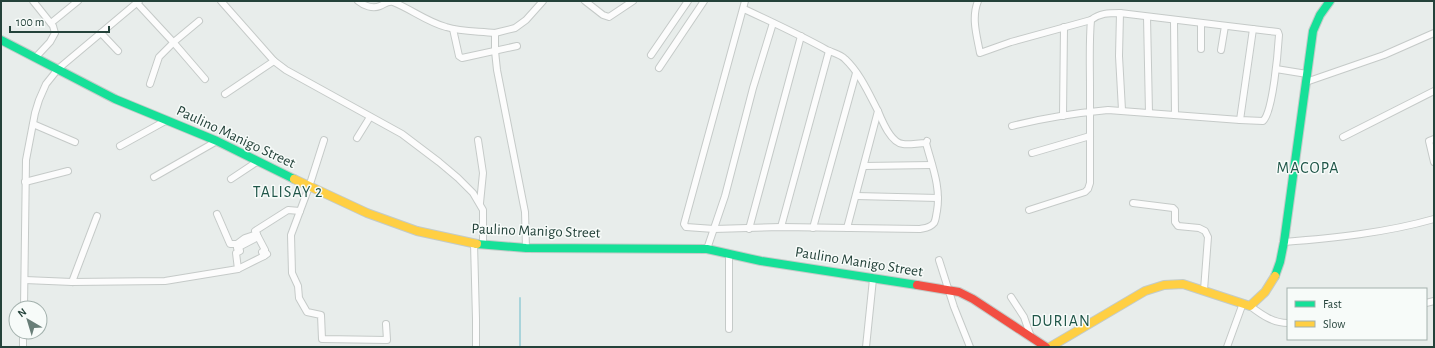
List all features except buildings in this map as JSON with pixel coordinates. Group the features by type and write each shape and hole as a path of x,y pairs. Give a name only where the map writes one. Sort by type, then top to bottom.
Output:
{"street":[{"path":"32,1 51,23 55,35 35,58"},
{"path":"51,23 78,1"},
{"path":"222,1 274,61 286,70 402,134 439,162 473,194 480,204 483,218 483,245"},
{"path":"358,1 362,4 375,7 388,2 393,2 423,18 445,27 495,33 515,28 526,20 543,1"},
{"path":"585,1 609,17 633,1"},
{"path":"651,54 688,1"},
{"path":"659,68 704,1"},
{"path":"744,9 840,55 847,61 856,73 878,111 884,126 896,141 901,144 927,141 932,165 937,179 938,198 933,224 925,228 781,227 714,230 688,228 684,226 745,1"},
{"path":"978,1 974,13 980,53 1011,42 1091,20 1095,16 1104,13 1120,13 1279,33 1276,69 1268,112 1263,121 1108,110 1043,118 1012,126"},
{"path":"1227,347 1246,305 1262,296 1270,288 1279,267 1284,242 1313,31 1316,20 1330,1"},
{"path":"24,300 26,160 39,100 46,84 58,69 138,2 174,42 205,80"},
{"path":"1120,13 1119,56 1122,110"},
{"path":"1147,17 1149,113"},
{"path":"1029,210 1085,192 1090,183 1091,20"},
{"path":"150,84 159,58 174,42 199,21"},
{"path":"1174,21 1175,115"},
{"path":"707,249 725,196 753,88 773,22"},
{"path":"1201,23 1201,50"},
{"path":"1221,50 1225,26"},
{"path":"1063,116 1064,27"},
{"path":"453,29 459,56 462,58 517,46"},
{"path":"1240,120 1253,29"},
{"path":"101,33 118,51"},
{"path":"495,33 497,70 525,212 526,248"},
{"path":"1276,69 1306,78 1384,55 1434,33"},
{"path":"749,228 801,36"},
{"name":"Paulino Manigo Street","path":"1,40 115,99 217,141 310,187 367,213 416,231 483,245 526,248 707,249 761,261 949,290 959,292 973,299 1046,347"},
{"path":"781,227 829,51"},
{"path":"225,94 274,61"},
{"path":"813,228 856,73"},
{"path":"1343,137 1434,91"},
{"path":"847,228 878,111"},
{"path":"357,138 370,117"},
{"path":"120,146 167,120"},
{"path":"33,124 76,142"},
{"path":"1032,153 1090,136"},
{"path":"1434,139 1429,140 1434,162"},
{"path":"324,140 310,187 291,236 292,273 298,286 299,298 308,312 321,315 322,339 387,340 386,324"},
{"path":"478,140 483,173 480,204"},
{"path":"154,177 217,141"},
{"path":"231,179 258,161"},
{"path":"864,166 932,165"},
{"path":"25,182 68,171"},
{"path":"856,196 938,198"},
{"path":"1133,203 1173,208 1175,210 1175,222 1178,226 1205,230 1208,238 1204,290"},
{"path":"24,280 72,282 165,281 238,269 266,255 262,252 265,250 255,231 288,210 300,211"},
{"path":"217,214 230,244 238,246"},
{"path":"72,282 97,216"},
{"path":"1284,242 1381,231 1434,219"},
{"path":"238,246 245,238 257,235"},
{"path":"474,243 476,347"},
{"path":"238,246 240,251 236,253 238,269"},
{"path":"729,254 729,329"},
{"path":"939,260 954,307 970,347"},
{"path":"866,347 873,279"},
{"path":"1050,347 1145,291 1158,285 1171,283 1183,284 1204,290 1246,305 1273,321 1287,323"},
{"path":"1011,297 1024,316 1031,337"}],"waterway":[{"path":"520,298 520,347"}],"traffic: fast":[{"path":"1275,276 1280,262 1284,242 1313,31 1320,15 1330,1"},
{"path":"1,40 115,99 217,141 294,179"},
{"path":"477,244 526,248 707,249 761,261 917,285"}],"traffic: slow":[{"path":"294,179 367,213 417,231 477,244"},
{"path":"1050,347 1145,291 1164,285 1183,284 1250,306 1265,292 1275,276"}],"traffic: jam":[{"path":"917,285 959,292 973,299 1046,347"}],"district":[{"name":"MACOPA","path":"1308,168"},
{"name":"TALISAY 2","path":"288,192"},
{"name":"DURIAN","path":"1061,321"}]}
